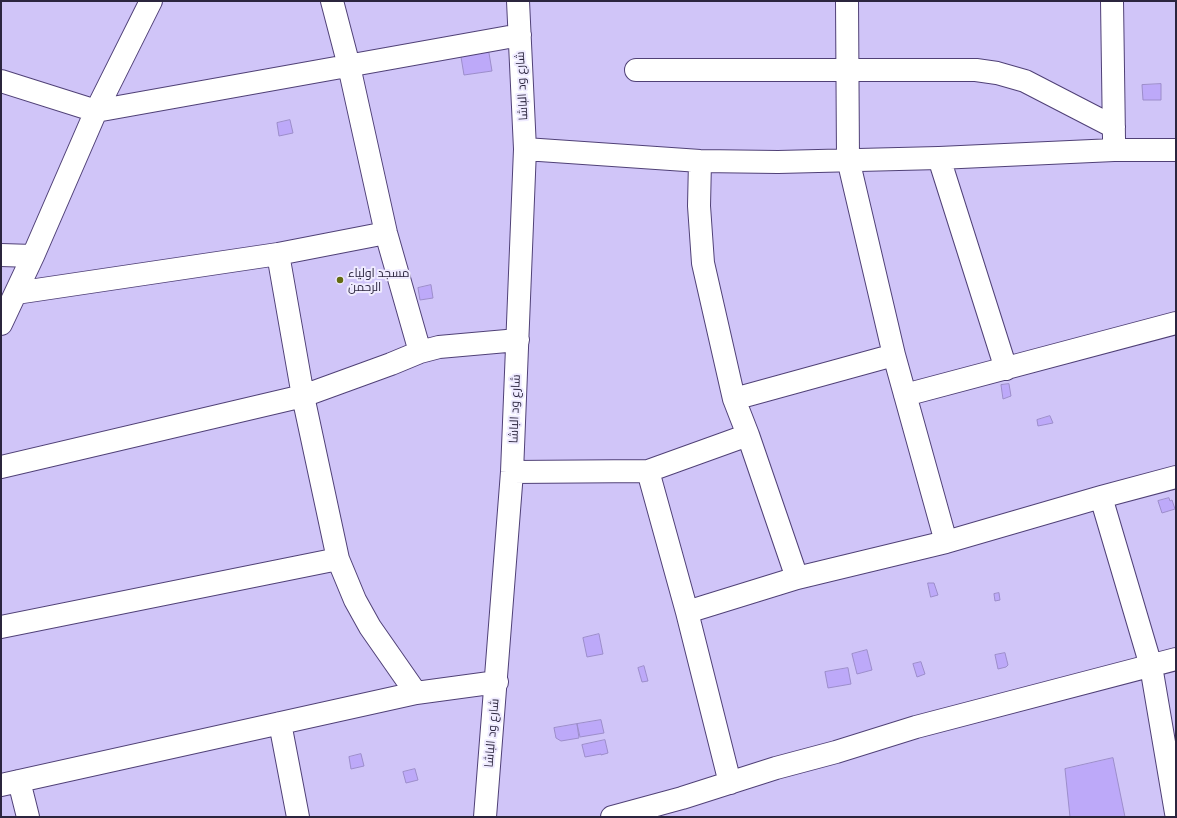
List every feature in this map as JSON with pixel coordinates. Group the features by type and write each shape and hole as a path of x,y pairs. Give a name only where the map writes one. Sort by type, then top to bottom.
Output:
{"street":[{"path":"1,324 33,256 96,111 151,1"},
{"path":"332,1 349,66 386,233 420,352"},
{"name":"شارع ود الباشا","path":"485,817 512,472 518,340 525,149 518,1"},
{"path":"847,1 848,159 894,355 946,542"},
{"path":"1112,1 1114,150"},
{"path":"1,81 96,111 520,35"},
{"path":"636,70 976,70 997,73 1025,81 1114,127"},
{"path":"525,149 700,161 778,162 848,159 939,158 1114,150 1176,150"},
{"path":"939,158 1006,369"},
{"path":"700,161 698,206 703,263 734,399 748,435 797,578"},
{"path":"16,293 278,254 386,233"},
{"path":"278,254 303,396 338,560 355,600 370,627 416,693"},
{"path":"1,255 33,256"},
{"path":"905,395 1176,323"},
{"path":"1,467 303,396 420,352 439,347 518,340"},
{"path":"734,399 894,355"},
{"path":"512,472 648,471 748,435"},
{"path":"648,471 688,612 730,783"},
{"path":"688,612 797,578 946,542 1101,496 1176,478"},
{"path":"1101,496 1151,666 1176,813"},
{"path":"1,627 338,560"},
{"path":"622,816 776,768 916,728 1176,659"},
{"path":"28,817 10,783 416,693 496,682"},
{"path":"280,723 298,817"}],"building":[{"path":"488,47 492,71 464,75 460,51"},
{"path":"1161,84 1161,100 1143,100 1142,85"},
{"path":"290,120 293,133 279,136 277,123"},
{"path":"431,285 433,298 420,300 418,288"},
{"path":"1009,384 1011,396 1003,399 1001,385"},
{"path":"1050,416 1053,423 1038,426 1037,420"},
{"path":"1169,498 1170,501 1172,500 1175,509 1162,513 1158,501"},
{"path":"928,583 934,583 938,595 931,597"},
{"path":"999,593 1000,600 995,601 994,594"},
{"path":"599,634 603,654 587,657 583,638"},
{"path":"867,650 872,670 857,674 852,654"},
{"path":"1005,653 1008,665 998,669 995,655"},
{"path":"921,662 925,674 917,677 913,664"},
{"path":"644,666 648,681 642,682 638,668"},
{"path":"848,668 851,684 828,688 825,672"},
{"path":"601,720 604,733 580,737 577,724"},
{"path":"577,724 579,738 561,741 556,738 554,728"},
{"path":"605,740 608,753 585,757 582,745"},
{"path":"361,754 364,766 351,769 349,757"},
{"path":"1113,758 1125,817 1070,817 1065,769"},
{"path":"415,769 418,780 406,783 403,772"}],"place":[{"name":"مسجد اولياء الرحمن","path":"340,280"}]}
